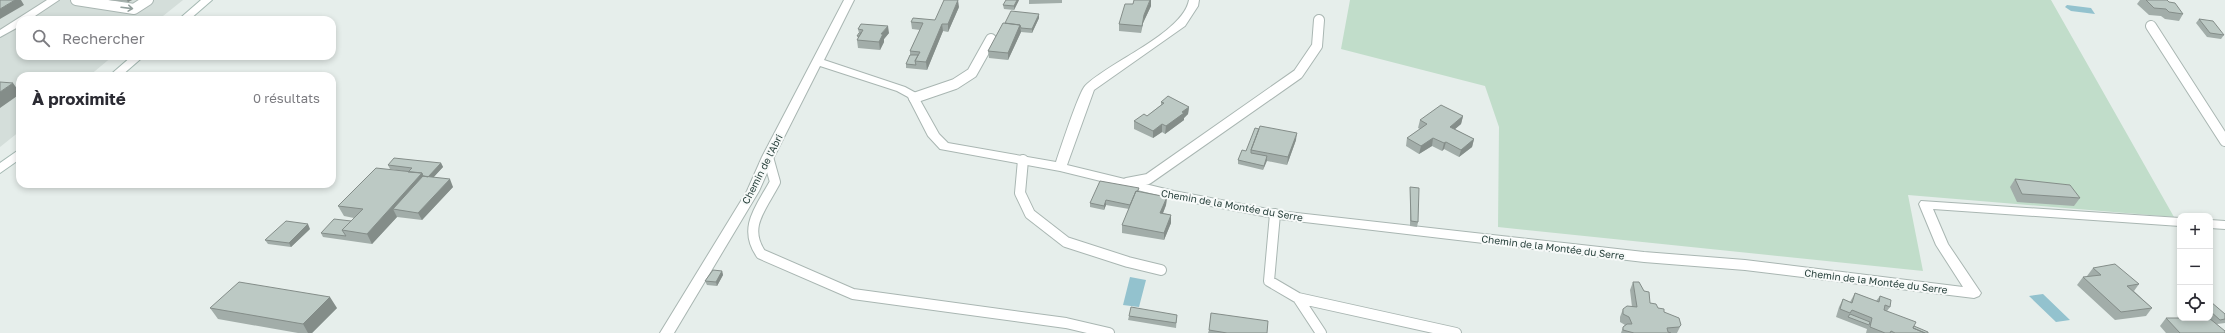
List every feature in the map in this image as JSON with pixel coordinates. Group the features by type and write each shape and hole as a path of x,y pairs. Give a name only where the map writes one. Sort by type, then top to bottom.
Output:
{"street":[{"path":"29,16 54,0"},
{"path":"188,16 207,0"},
{"name":"Chemin de l'Abri","path":"667,333 753,191 768,157 849,0"},
{"path":"1060,167 1089,88 1181,24 1194,0"},
{"path":"0,34 16,24"},
{"path":"119,72 133,60"},
{"path":"817,61 901,89 912,95 914,98"},
{"name":"Chemin de la Montée du Serre","path":"914,98 934,136 944,146 1060,167 1174,195 1275,214 1644,258 1745,265 1974,293 1942,245 1925,204 2177,222"},
{"path":"0,169 16,156"},
{"path":"2213,224 2225,225"}],"lane":[{"path":"76,0 134,9 148,0"},
{"path":"1127,184 1148,179 1298,74 1317,46 1319,20"},
{"path":"2151,26 2225,141"},
{"path":"914,98 955,84 972,73 991,39"},
{"path":"768,157 775,182 752,227 754,244 761,254 853,294 1066,323 1109,333"},
{"path":"1023,160 1020,193 1030,214 1066,242 1128,262 1161,270"},
{"path":"1275,214 1270,280 1298,298 1456,333"},
{"path":"1298,298 1321,333"}],"shaded area":[{"path":"0,0 183,0 163,16 16,16 16,60 108,60 94,72 16,72 16,134 0,147"}],"green space":[{"path":"1350,0 2051,0 2174,217 1908,195 1923,271 1498,227 1499,127 1485,86 1341,49"}],"water":[{"path":"2067,5 2091,8 2095,14 2071,11 2065,7"},
{"path":"1130,277 1146,280 1139,307 1123,305"},
{"path":"2043,294 2070,320 2056,322 2029,296"}],"building":[{"path":"0,0 15,0 0,9"},
{"path":"944,0 958,0 948,24 942,24 926,62 915,61 920,52 910,51 923,23 911,22 913,18 935,20"},
{"path":"1006,0 1017,0 1014,6 1003,5"},
{"path":"1134,0 1150,0 1144,15 1142,26 1119,24 1125,4 1133,4"},
{"path":"2146,0 2167,0 2175,3 2183,14 2169,12 2166,9 2154,8"},
{"path":"1011,11 1039,14 1032,29 1021,28 1020,25 1005,23"},
{"path":"2199,19 2213,21 2224,35 2210,33"},
{"path":"1003,23 1020,25 1008,53 988,51"},
{"path":"861,24 888,26 881,34 883,34 879,42 857,40 863,30 858,29"},
{"path":"910,55 918,55 915,61 916,65 906,64"},
{"path":"0,82 13,83 0,92"},
{"path":"1168,96 1189,107 1182,112 1184,113 1166,126 1162,124 1153,131 1134,121 1144,114 1147,116 1164,103 1161,102"},
{"path":"1441,105 1463,116 1450,127 1474,139 1461,150 1446,142 1444,143 1433,138 1421,146 1407,138 1427,124 1420,120"},
{"path":"1260,126 1297,133 1288,157 1251,150"},
{"path":"1255,128 1259,129 1251,153 1267,156 1264,166 1238,160 1242,150 1246,151"},
{"path":"394,158 441,163 428,177 423,176 422,173 408,172 412,168 388,165"},
{"path":"376,168 422,173 367,234 342,230 363,209 338,206"},
{"path":"423,176 450,179 418,213 393,209"},
{"path":"2015,179 2070,185 2080,198 2022,194"},
{"path":"1100,181 1139,188 1137,192 1136,191 1130,205 1106,200 1104,206 1090,203"},
{"path":"1410,187 1419,188 1418,222 1411,221"},
{"path":"1136,191 1167,197 1160,213 1171,215 1164,233 1122,225"},
{"path":"334,219 351,221 342,230 346,236 321,233"},
{"path":"286,221 308,224 289,243 265,240"},
{"path":"2115,264 2139,284 2127,286 2152,308 2121,312 2083,277 2101,275 2093,268"},
{"path":"713,270 722,271 716,282 705,281"},
{"path":"239,282 330,297 303,324 210,308"},
{"path":"1633,282 1639,282 1644,291 1649,292 1650,303 1656,304 1658,308 1664,309 1664,312 1679,318 1681,325 1679,327 1667,328 1668,332 1671,333 1634,333 1623,330 1623,327 1627,324 1632,324 1629,317 1623,314 1623,309 1627,306 1637,307"},
{"path":"1855,293 1879,302 1880,296 1891,300 1890,307 1885,305 1884,310 1916,322 1913,328 1925,333 1895,333 1891,331 1890,333 1885,333 1870,327 1872,318 1852,310 1850,313 1840,309 1843,299 1852,303"},
{"path":"2213,304 2225,314 2225,319 2220,320 2213,314"},
{"path":"1131,307 1177,315 1176,323 1129,316"},
{"path":"1211,313 1268,321 1267,333 1227,333 1209,330"},
{"path":"1850,314 1870,322 1869,325 1848,317"},
{"path":"2166,318 2177,318 2177,321 2213,321 2225,331 2225,333 2180,333"},
{"path":"1914,326 1928,332 1928,333 1913,328"}]}
